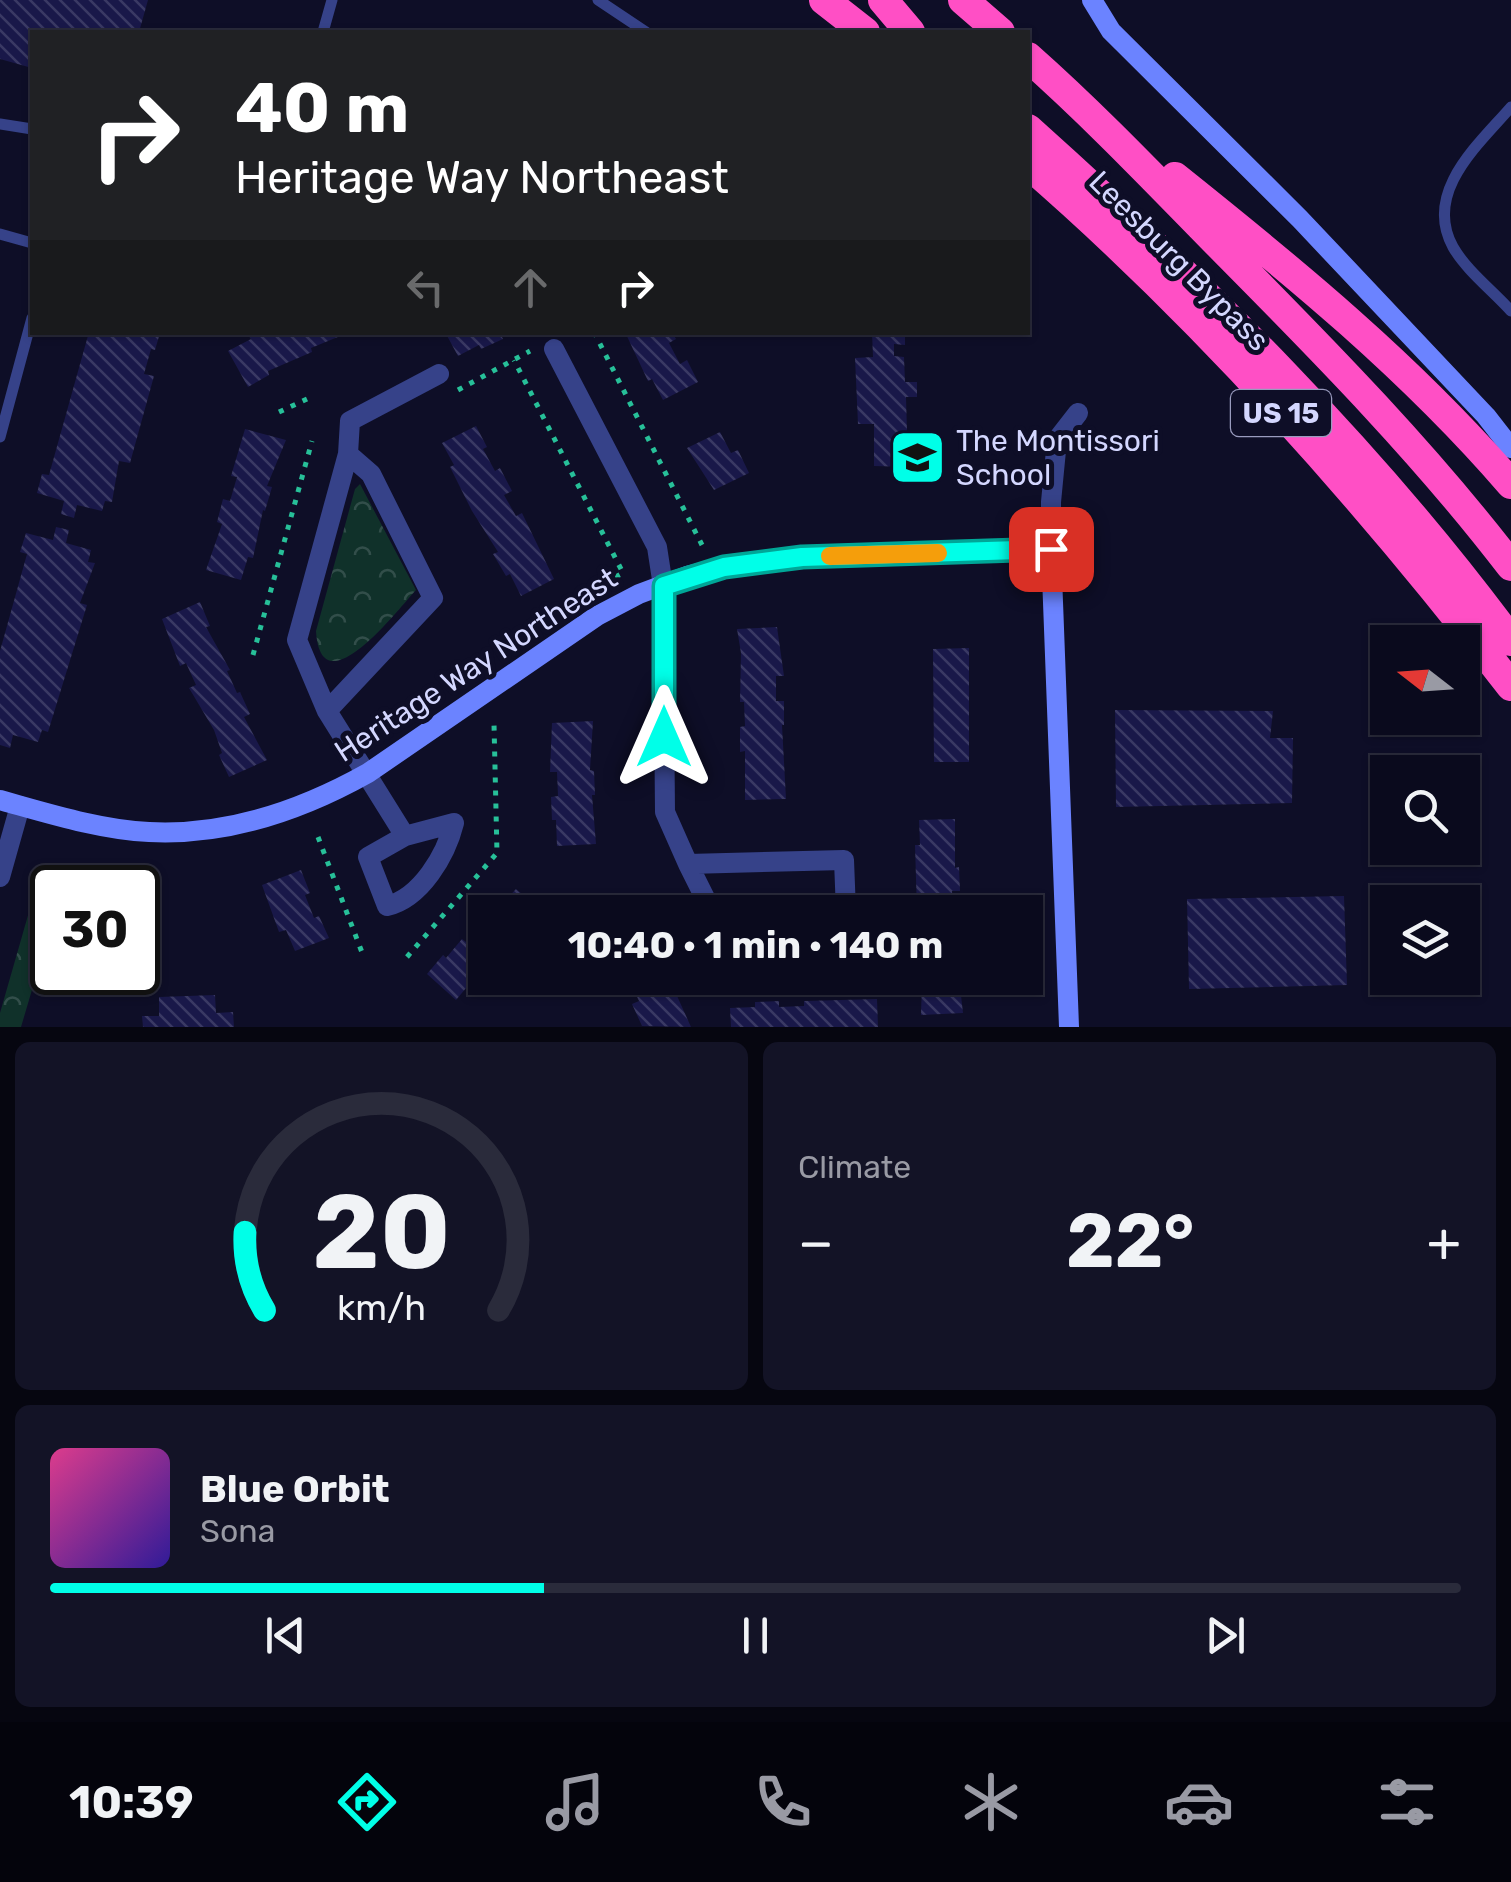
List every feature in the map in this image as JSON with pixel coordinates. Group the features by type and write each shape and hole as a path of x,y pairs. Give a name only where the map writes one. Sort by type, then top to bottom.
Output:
{"highway":[{"path":"824,0 862,30"},
{"path":"884,0 908,30"},
{"path":"963,0 998,30"},
{"name":"Leesburg Bypass","path":"1030,59 1336,362 1511,566"},
{"path":"1063,88 1304,280 1392,359 1511,484"},
{"path":"1030,131 1121,212 1255,344 1412,517 1511,641"},
{"name":"Leesburg Bypass","path":"1030,166 1086,214 1279,411 1447,604 1511,686"}],"street":[{"path":"1092,0 1110,31 1300,219 1486,416 1511,448"},
{"path":"554,349 657,547 664,586 665,812 704,895"},
{"path":"405,836 327,711 296,640 348,454 350,420 440,374"},
{"path":"1069,1027 1061,734 1051,549 1057,440 1078,413"},
{"path":"327,711 433,598 372,474 348,454"},
{"name":"Heritage Way Northeast","path":"10,802 148,832 195,831 264,818 336,791 368,772 597,616 638,594 724,567 802,557 1051,549"},
{"path":"0,877 10,802"},
{"path":"454,823 447,848 405,902 387,906 368,857 405,836 454,823"},
{"path":"688,864 844,860 845,895"}],"lane":[{"path":"324,30 332,0"},
{"path":"598,0 643,30"},
{"path":"1511,107 1460,165 1450,183 1445,228 1454,250 1511,310"},
{"path":"0,124 30,129"},
{"path":"0,234 30,242"},
{"path":"0,437 30,325"}],"path":[{"path":"596,335 702,545"},
{"path":"458,390 532,351"},
{"path":"506,646 580,595 624,573 514,360"},
{"path":"279,412 308,398"},
{"path":"253,655 312,441"},
{"path":"407,957 497,854 494,724"},
{"path":"318,837 363,956"},
{"path":"891,995 891,1002"}],"green space":[{"path":"360,484 416,590 362,647 345,658 331,661 321,653 316,631 355,489"},
{"path":"30,908 30,995 21,1027 0,1027 0,1013"}],"building":[{"path":"0,0 148,0 140,30 30,30 30,67 0,59"},
{"path":"88,335 159,335 144,374 154,376 130,463 119,461 112,502 105,501 102,511 77,505 74,518 61,514 64,501 37,493 42,474 49,475"},
{"path":"248,335 343,335 268,371 269,375 248,387 228,351 251,339"},
{"path":"447,335 501,335 503,339 481,349 479,345 458,356"},
{"path":"626,335 674,335 676,339 669,343 680,364 687,360 698,382 663,400 652,379 648,381"},
{"path":"872,335 905,335 905,345 894,344 894,356 904,357 905,382 917,382 917,397 906,397 908,467 874,466 874,424 858,424 855,358 873,357"},
{"path":"476,426 495,471 500,468 512,491 504,495 516,516 522,513 554,579 521,596 510,574 506,576 493,554 498,552 472,511 442,443"},
{"path":"245,429 286,440 267,486 272,487 253,558 248,557 241,580 206,570 222,524 217,522 223,499 230,501 237,477 231,476"},
{"path":"720,432 731,453 738,450 749,473 714,490 687,448"},
{"path":"56,527 69,530 66,543 91,550 88,562 95,563 80,603 87,605 48,732 42,730 38,742 13,735 10,748 0,745 0,651 27,554 20,552 26,533 53,540"},
{"path":"200,602 210,626 206,627 250,714 244,717 267,760 229,777 214,730 189,688 196,685 186,663 180,666 162,619"},
{"path":"777,627 784,676 776,676 776,701 784,701 786,799 745,800 745,751 740,752 744,702 740,702 741,653 737,629"},
{"path":"969,648 969,762 934,762 933,649"},
{"path":"1115,710 1273,711 1270,738 1293,738 1292,803 1116,807"},
{"path":"593,721 590,770 594,771 596,844 557,846 551,797 558,796 557,772 550,772 552,723"},
{"path":"955,819 955,868 959,867 960,891 952,891 952,895 916,895 915,845 920,845 919,820"},
{"path":"301,870 314,918 319,916 329,938 295,951 286,930 279,932 262,885"},
{"path":"1344,896 1347,985 1189,989 1187,899"},
{"path":"462,939 468,939 468,986 456,1000 427,974"},
{"path":"215,995 216,1013 233,1012 234,1027 143,1027 142,1016 159,1016 159,997"},
{"path":"636,995 677,995 691,1027 642,1026 632,1004 639,1001"},
{"path":"922,995 961,995 963,1013 921,1015"},
{"path":"877,999 878,1027 731,1027 730,1008 755,1007 755,1002 779,1001 779,1007 804,1006 804,1001"}],"slow traffic":[{"path":"830,556 938,553"}],"place":[{"name":"The Montissori School","path":"917,458"}],"route":[{"path":"664,737 664,586 724,567 802,557 1051,549"}]}
